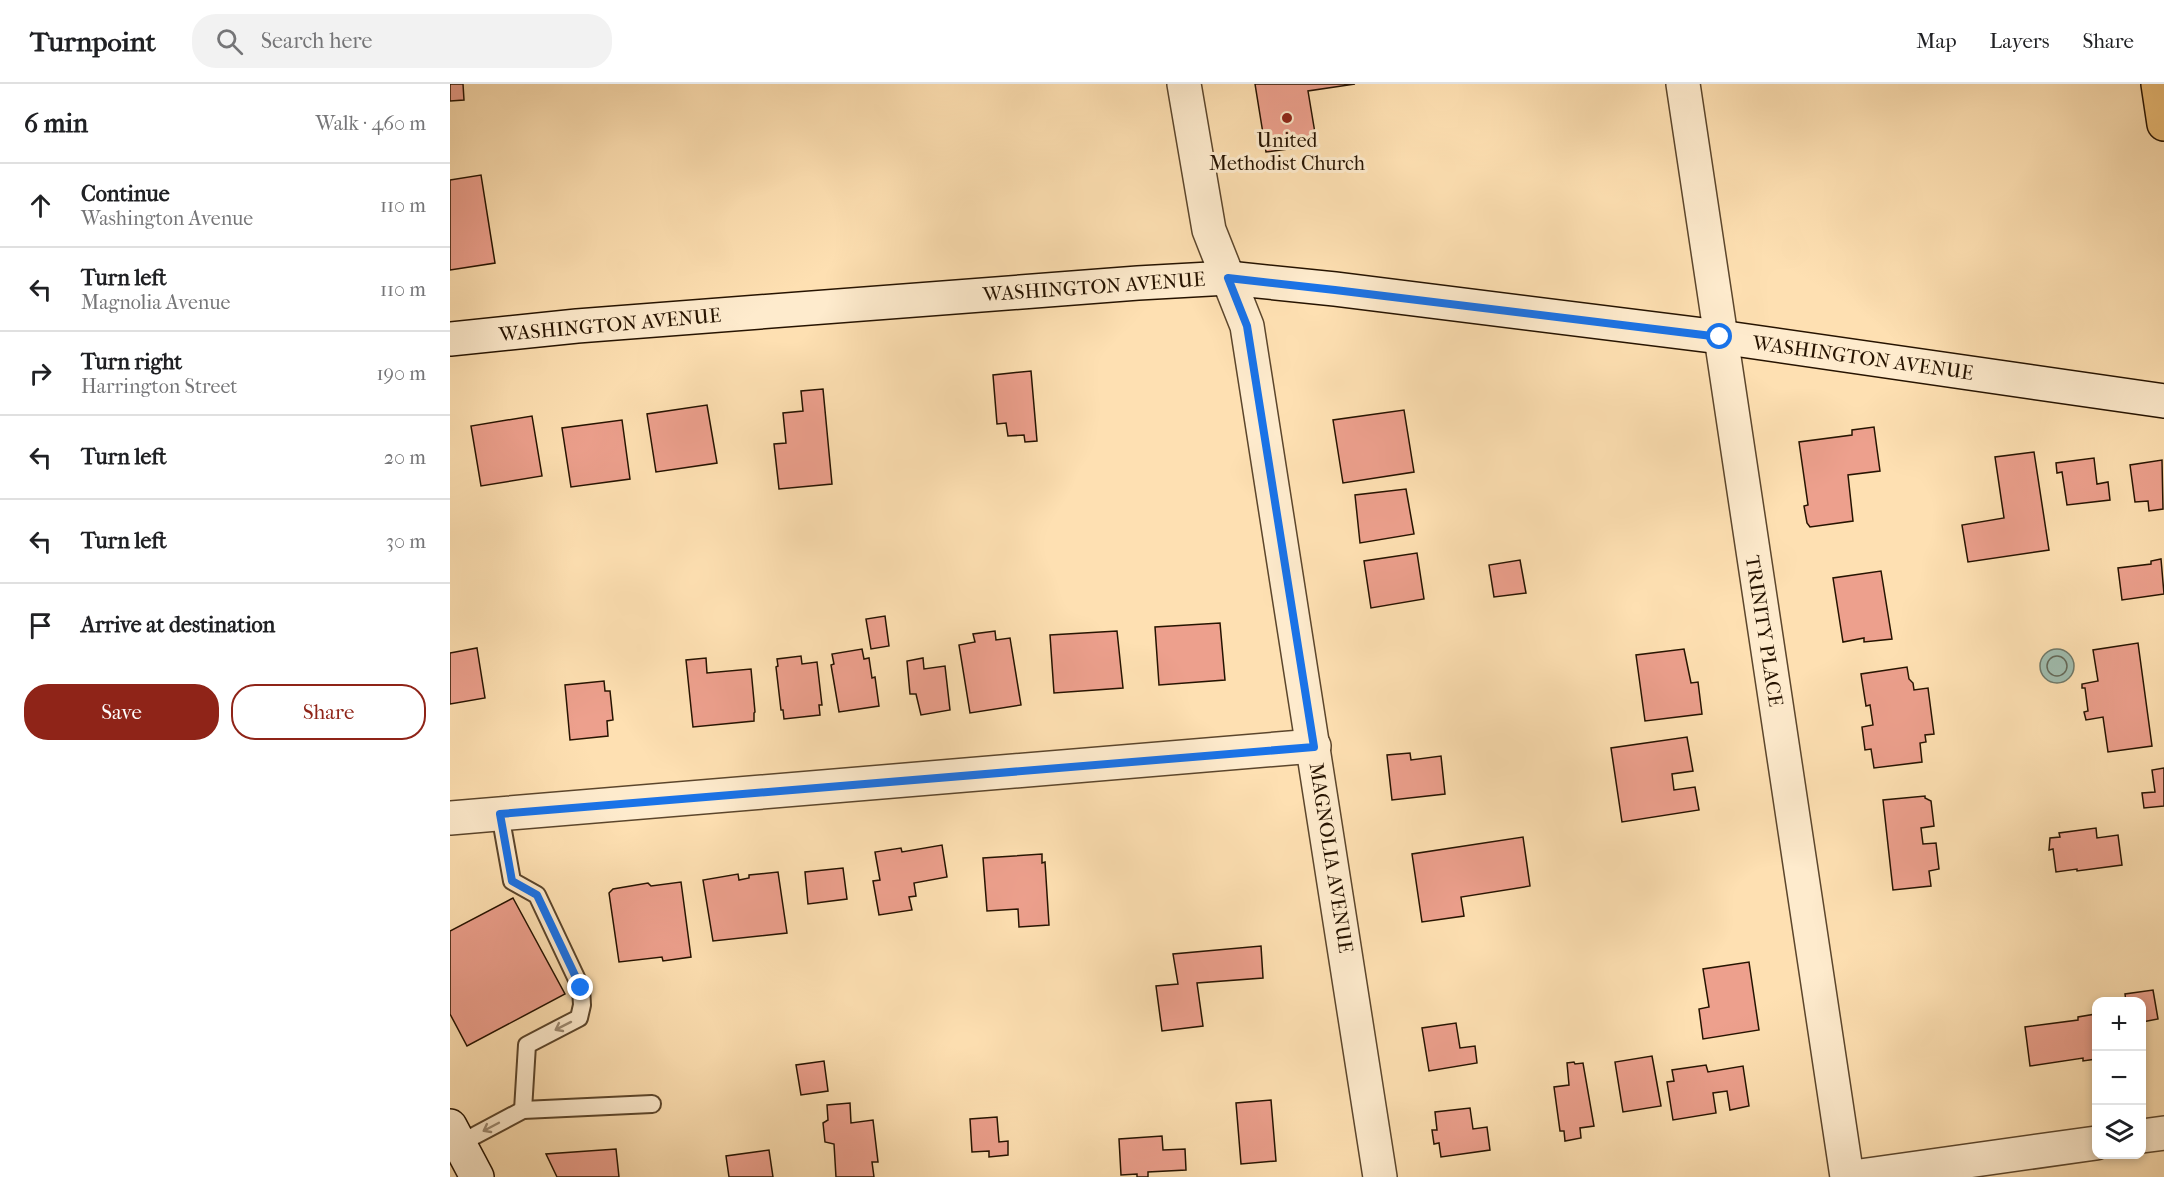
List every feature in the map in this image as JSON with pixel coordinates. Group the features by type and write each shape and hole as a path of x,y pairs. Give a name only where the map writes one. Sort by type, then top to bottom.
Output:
{"main road":[{"path":"2158,84 2164,124"}],"street":[{"name":"MAGNOLIA AVENUE","path":"1184,84 1209,230 1247,326 1380,1177"},
{"name":"TRINITY PLACE","path":"1683,84 1847,1177"},
{"name":"WASHINGTON AVENUE","path":"450,339 624,322 1228,278 1720,337 2164,401"},
{"path":"450,818 1314,747"},
{"path":"2146,1135 2164,1133"},
{"path":"454,1135 477,1177"},
{"path":"1853,1177 2092,1144"}],"lane":[{"path":"500,814 512,881 537,895 581,988 582,1005 579,1018 527,1045 523,1110"},
{"path":"454,1135 523,1110 652,1104"}],"water":[{"path":"2057,649 2069,654 2074,666 2069,678 2057,683 2045,678 2040,666 2045,654"}],"building":[{"path":"450,84 463,84 464,100 450,101"},
{"name":"United Methodist Church","path":"1255,84 1355,84 1308,91 1317,145 1266,152"},
{"path":"481,175 495,263 450,270 450,180"},
{"path":"1031,371 1037,441 1025,442 1024,435 1008,436 1006,423 997,424 993,375"},
{"path":"823,389 832,484 779,489 774,444 786,443 783,413 803,411 801,391"},
{"path":"707,405 717,463 656,472 647,414"},
{"path":"1404,410 1414,472 1343,483 1333,420"},
{"path":"532,416 542,476 481,486 471,426"},
{"path":"622,420 630,479 571,487 562,428"},
{"path":"1874,427 1880,471 1848,475 1853,521 1810,527 1804,506 1808,505 1799,442 1852,435 1852,430"},
{"path":"2034,452 2049,550 1968,562 1962,525 2004,518 1995,457"},
{"path":"2094,458 2097,484 2108,482 2110,500 2067,505 2062,472 2057,473 2056,463"},
{"path":"2162,460 2163,509 2149,511 2148,501 2135,502 2130,465"},
{"path":"1406,489 1414,534 1360,543 1355,495"},
{"path":"1417,553 1424,599 1371,608 1364,561"},
{"path":"2161,559 2164,594 2122,600 2118,568 2151,564 2151,561"},
{"path":"1520,560 1526,593 1494,597 1489,565"},
{"path":"1881,571 1892,639 1864,642 1864,638 1843,642 1833,578"},
{"path":"885,616 889,646 871,649 866,619"},
{"path":"1220,623 1225,680 1159,685 1155,627"},
{"path":"995,631 996,640 1010,638 1021,705 970,713 959,645 975,642 973,634"},
{"path":"1117,631 1123,688 1054,693 1050,635"},
{"path":"2138,643 2152,746 2108,752 2103,717 2086,720 2084,712 2088,711 2085,688 2082,688 2082,684 2098,681 2093,650"},
{"path":"477,648 485,698 450,704 450,653"},
{"path":"862,649 864,659 869,658 872,678 875,677 879,706 839,712 831,665 834,664 832,654"},
{"path":"1684,649 1691,683 1698,682 1702,714 1645,721 1636,655"},
{"path":"801,656 802,664 817,662 822,705 819,705 820,715 784,719 783,710 781,710 777,659"},
{"path":"706,658 707,673 751,669 754,721 693,727 686,660"},
{"path":"923,658 924,669 945,666 950,710 921,715 916,694 910,694 907,661"},
{"path":"1907,667 1914,690 1928,688 1934,734 1925,735 1926,742 1920,743 1922,762 1874,768 1871,749 1865,750 1862,727 1873,725 1870,705 1866,706 1861,674"},
{"path":"604,681 605,691 610,691 613,720 607,721 608,736 570,740 565,685"},
{"path":"1687,737 1693,771 1672,774 1674,790 1695,787 1699,810 1622,822 1611,748"},
{"path":"1410,753 1411,760 1441,756 1445,794 1392,800 1387,755"},
{"path":"2164,768 2164,806 2144,808 2142,793 2155,792 2152,770"},
{"path":"1925,796 1931,801 1934,826 1921,828 1923,844 1936,843 1939,869 1929,871 1931,886 1893,890 1883,800"},
{"path":"2096,828 2097,838 2118,835 2122,865 2056,872 2053,849 2049,850 2050,838 2060,837 2059,833"},
{"path":"1523,837 1530,886 1461,897 1464,916 1422,922 1412,854"},
{"path":"942,845 947,877 914,883 916,896 909,897 912,910 879,915 873,881 880,880 875,852 901,848 902,852"},
{"path":"1042,854 1042,863 1045,862 1049,925 1019,927 1018,909 987,911 983,858"},
{"path":"843,868 847,899 808,904 805,872"},
{"path":"778,872 787,933 713,941 703,880 738,874 739,880 749,878 749,875"},
{"path":"681,882 691,957 663,961 662,957 619,962 609,893 613,889 648,883 651,886"},
{"path":"513,898 565,994 467,1046 450,1014 450,931"},
{"path":"1261,946 1263,978 1197,983 1203,1026 1162,1031 1156,986 1178,984 1173,954"},
{"path":"1749,962 1759,1030 1703,1039 1699,1009 1709,1007 1703,969"},
{"path":"2153,990 2158,1019 2146,1021 2146,997 2125,997 2125,994"},
{"path":"2092,1015 2092,1060 2083,1061 2083,1058 2030,1066 2025,1027 2078,1020 2078,1017"},
{"path":"1456,1023 1460,1048 1475,1046 1477,1063 1429,1071 1422,1028"},
{"path":"1652,1056 1661,1106 1623,1112 1615,1062"},
{"path":"824,1061 828,1091 801,1095 796,1065"},
{"path":"1574,1062 1575,1064 1583,1063 1594,1126 1580,1128 1581,1138 1565,1141 1564,1131 1560,1131 1554,1087 1569,1085 1567,1063"},
{"path":"1706,1065 1708,1072 1743,1066 1749,1106 1730,1110 1727,1091 1713,1093 1716,1113 1673,1120 1667,1082 1674,1081 1672,1070"},
{"path":"1271,1100 1276,1161 1241,1164 1236,1103"},
{"path":"850,1103 851,1123 873,1120 878,1162 872,1162 874,1177 836,1177 834,1144 825,1142 823,1123 828,1120 827,1105"},
{"path":"1470,1108 1473,1129 1487,1127 1490,1150 1441,1157 1439,1143 1434,1144 1432,1130 1437,1130 1435,1112"},
{"path":"997,1117 999,1142 1008,1141 1008,1155 989,1157 989,1151 972,1152 970,1119"},
{"path":"1162,1136 1163,1150 1185,1149 1186,1170 1148,1172 1148,1177 1137,1177 1137,1174 1121,1175 1119,1139"},
{"path":"616,1149 619,1177 557,1177 546,1154"},
{"path":"769,1150 773,1177 729,1177 726,1156"}],"place":[{"name":"United Methodist Church","path":"1287,118"}],"route":[{"path":"581,988 537,895 512,881 500,814 1314,747 1247,326 1228,278 1720,337"}]}
